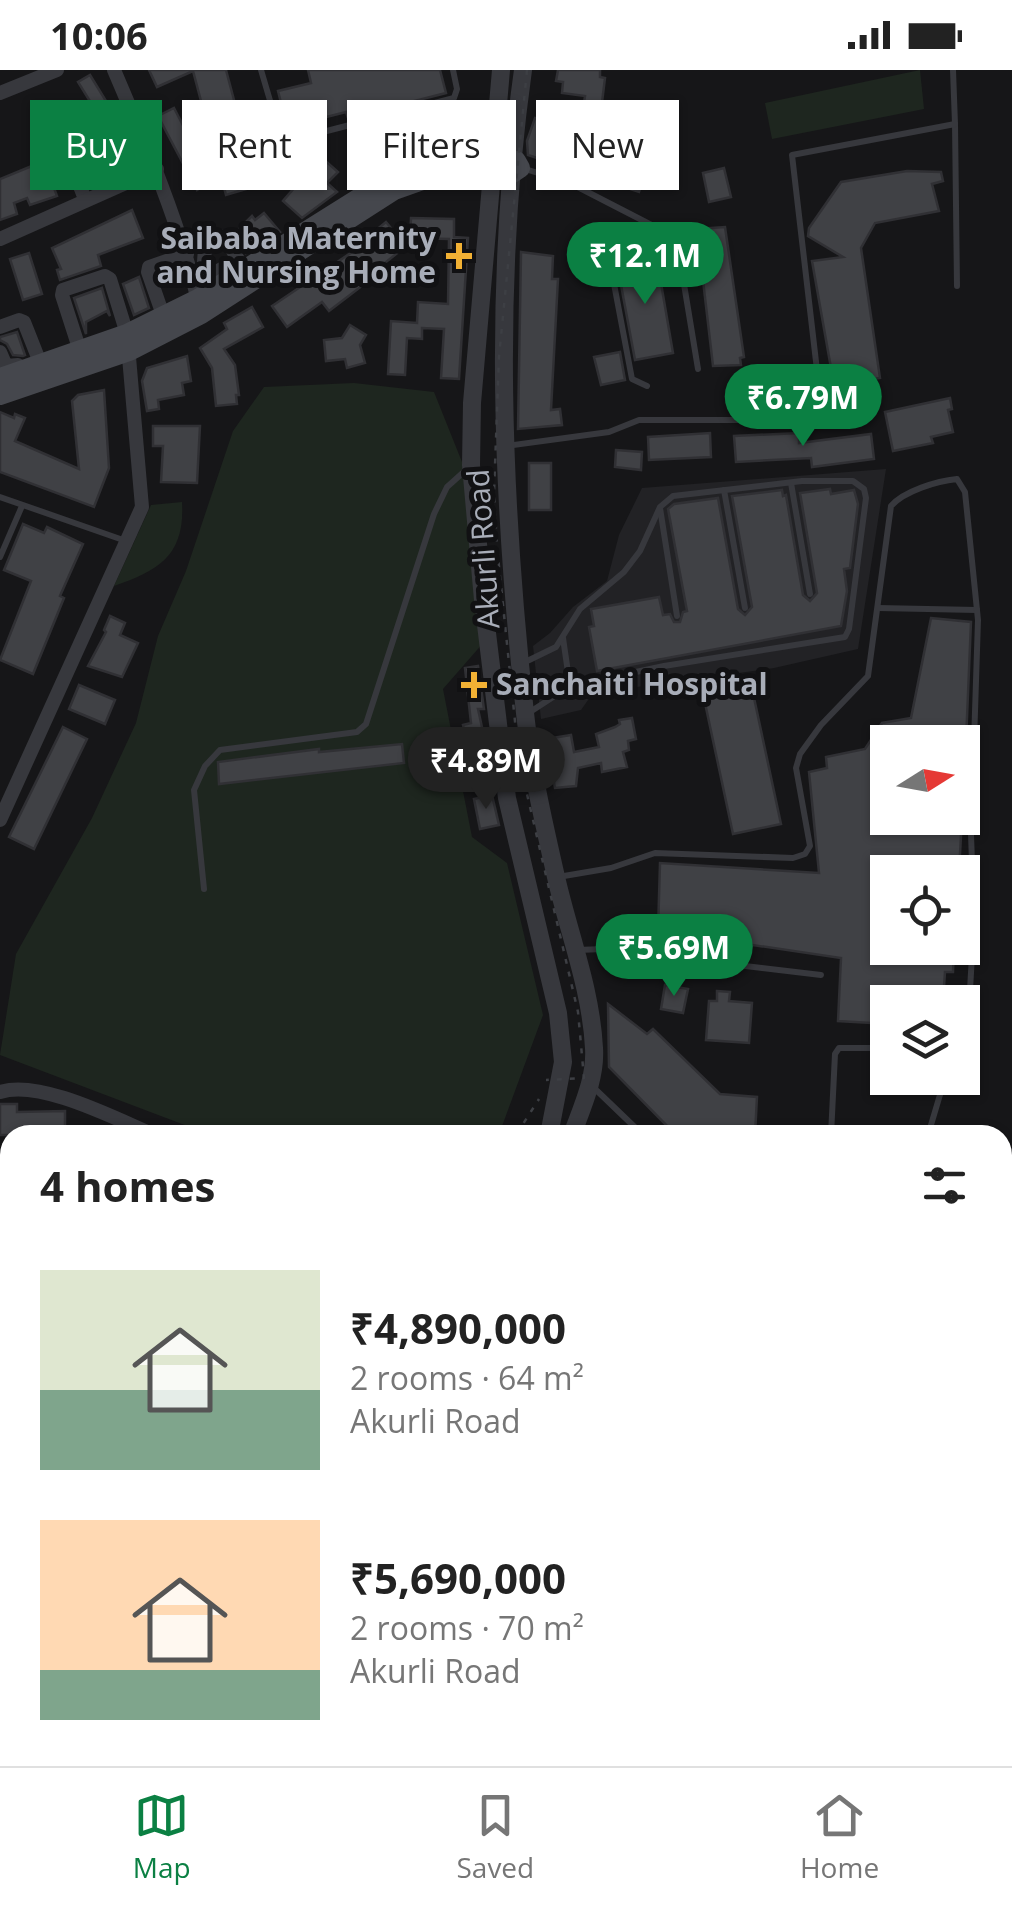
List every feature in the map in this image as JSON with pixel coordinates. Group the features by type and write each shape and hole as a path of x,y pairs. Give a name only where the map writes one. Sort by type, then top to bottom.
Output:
{"main road":[{"path":"0,396 128,342 199,306 379,190"},
{"path":"0,378 40,361 128,342 163,315 199,306 241,265 394,190"}],"street":[{"path":"0,93 57,70"},
{"path":"114,70 127,100"},
{"name":"Akurli Road","path":"502,70 503,100"},
{"name":"Akurli Road","path":"516,116 525,70"},
{"path":"111,127 125,163 123,167 78,182 64,146 66,140 111,127"},
{"path":"162,181 193,258 199,306"},
{"path":"81,190 85,199"},
{"path":"0,239 107,190"},
{"name":"Akurli Road","path":"503,190 472,403 471,465 507,798 558,1013 563,1062 548,1125"},
{"name":"Akurli Road","path":"506,190 505,446 513,604 525,715 595,1050 591,1085 576,1125"},
{"path":"163,315 149,267 193,258 222,235 241,265 209,276 193,258"},
{"path":"0,820 4,799 142,508 128,342 110,278 106,276 63,290 80,351"},
{"path":"0,328 24,322 40,361 9,368 0,352"},
{"path":"0,1092 31,1090 130,1125"}],"lane":[{"path":"260,70 278,131 292,140 454,98 457,89 453,70"},
{"path":"952,70 957,286"},
{"path":"820,396 792,155 955,124"},
{"path":"516,170 570,183 667,233 680,260 698,369"},
{"path":"647,386 632,379 611,268 617,258 656,229"},
{"path":"505,446 609,432 639,420 842,420"},
{"path":"204,888 194,790 204,766 220,750 357,732 366,724 434,514 447,487 471,465"},
{"path":"556,877 611,868 655,853 793,858 805,854 810,846 796,768 800,754 868,676 891,506 898,498 957,479 966,492 977,610 970,985"},
{"path":"520,665 556,647 580,609 612,585 640,551 660,506 673,496 791,482 844,480 860,483 864,488 866,498 845,636 570,686 525,715"},
{"path":"791,482 810,594"},
{"path":"724,490 745,608"},
{"path":"0,497 126,541"},
{"path":"0,557 22,506"},
{"path":"660,506 677,616"},
{"path":"878,608 977,610"},
{"path":"563,638 570,686"},
{"path":"576,950 821,975"},
{"path":"831,1125 835,1054 839,1048 870,1048"},
{"path":"591,1085 633,1125"},
{"path":"931,1125 941,1095"}],"path":[{"path":"525,70 499,357 494,493 519,760 578,1012 584,1078 546,1080"},
{"path":"524,1125 540,1098"}],"shaded area":[{"path":"920,70 924,109 772,139 765,103"},
{"path":"354,383 434,392 462,462 484,642 443,689 472,837 507,863 543,1015 502,1125 185,1125 0,1055 16,954 92,818 136,723 158,636 186,571 233,431 264,387"},
{"path":"886,469 858,649 774,668 593,693 581,710 541,719 533,646 607,581 619,535 642,488"},
{"path":"182,502 179,535 167,558 114,586 151,505"}],"building":[{"path":"149,70 226,70 234,100 201,100 193,71 157,87"},
{"path":"308,70 440,70 446,93 419,100 347,100 347,115 346,112 327,117 327,100 280,100 278,91 311,83"},
{"path":"558,70 600,70 600,77 605,78 602,100 584,100 585,96 562,93 563,82 556,81"},
{"path":"90,75 105,100 89,100 78,82"},
{"path":"174,108 182,123 182,162 162,124 162,114"},
{"path":"536,118 536,158 528,155 527,141"},
{"path":"327,162 338,172 327,183"},
{"path":"30,167 30,190 55,190 57,196 30,205 27,198 14,203 17,214 0,220 0,179"},
{"path":"724,168 731,197 709,202 703,173"},
{"path":"907,171 941,172 943,181 932,184 939,211 875,223 861,248 880,378 834,385 812,261 843,257 808,236 809,228 841,182"},
{"path":"327,183 337,192 302,218 283,201 292,190 327,190"},
{"path":"132,210 143,238 98,255 101,266 60,280 57,270 61,269 52,248"},
{"path":"264,213 280,232 246,253 235,233 252,216 255,220"},
{"path":"411,218 454,219 454,237 468,238 459,379 441,378 444,329 422,328 422,339 407,338 405,375 388,374 391,321 417,323 418,302 448,304 449,239 410,238"},
{"path":"386,222 406,246 329,311 322,302 287,327 272,306 361,246"},
{"path":"725,227 744,357 740,358 741,365 713,366 697,229"},
{"path":"521,252 553,256 552,279 558,279 551,410 560,409 562,425 518,429"},
{"path":"29,253 42,294 23,300 10,259"},
{"path":"656,254 673,353 635,360 618,269 627,259"},
{"path":"139,277 149,308 134,315 123,284"},
{"path":"102,288 110,316 107,311 86,322 86,334 74,298"},
{"path":"252,307 263,327 224,349 235,365 237,404 216,406 212,368 200,348 227,329 224,323"},
{"path":"350,325 366,335 360,345 365,363 347,368 345,359 326,361 324,340 342,338"},
{"path":"17,332 23,356 13,355 0,340"},
{"path":"620,352 625,380 601,385 594,357"},
{"path":"187,356 191,381 182,383 184,395 158,400 159,409 147,411 142,381 147,368"},
{"path":"104,390 109,468 94,507 0,472 0,412 25,418 15,441 79,469 72,401 78,395"},
{"path":"950,398 952,409 948,410 953,432 931,437 933,443 893,451 885,412"},
{"path":"153,426 200,426 197,483 161,482 163,446 153,446"},
{"path":"710,433 711,457 649,460 648,437"},
{"path":"799,433 799,443 871,434 874,459 812,467 811,458 736,462 734,436"},
{"path":"616,450 642,452 641,470 615,467"},
{"path":"529,463 551,463 551,510 529,510"},
{"path":"830,489 831,494 854,490 858,504 850,568 844,569 847,591 841,626 597,671 589,627 594,626 591,609 659,597 663,615 670,614 674,622 680,622 687,611 668,509 674,504 718,498 738,609 745,615 752,607 732,496 782,490 786,495 803,595 810,601 817,593 800,493"},
{"path":"23,524 44,533 47,527 83,544 33,674 0,660 31,581 4,570"},
{"path":"110,616 125,623 120,635 138,643 122,677 88,666"},
{"path":"931,618 971,622 967,725 881,725 911,718"},
{"path":"478,666 484,709 478,709 489,759 471,763 463,725 471,723 465,668"},
{"path":"750,679 781,824 733,834 702,689"},
{"path":"79,685 115,700 105,724 69,709"},
{"path":"632,718 636,739 628,741 629,750 623,752 627,767 602,772 601,763 578,768 576,786 555,788 546,739 571,735 574,752 599,747 596,734 620,724 619,720"},
{"path":"63,727 87,739 34,849 9,837"},
{"path":"870,741 870,835 961,835 960,855 870,855 870,965 953,965 953,972 945,972 944,985 870,985 870,1023 838,1021 841,958 658,931 660,863 819,873 809,772 827,768 826,757 865,749"},
{"path":"402,744 404,763 219,784 218,762 319,749"},
{"path":"492,795 499,825 480,829 474,799"},
{"path":"665,985 688,989 683,1013 661,1009"},
{"path":"717,991 730,992 729,1001 752,1003 749,1043 706,1040 709,1001 717,1001"},
{"path":"608,1004 647,1034 653,1029 720,1094 757,1097 756,1125 666,1125 609,1067"},
{"path":"0,1104 17,1104 17,1112 65,1111 65,1125 0,1125"}],"place":[{"name":"Saibaba Maternity and Nursing Home","path":"459,256"},
{"name":"Sanchaiti Hospital","path":"474,685"}]}
